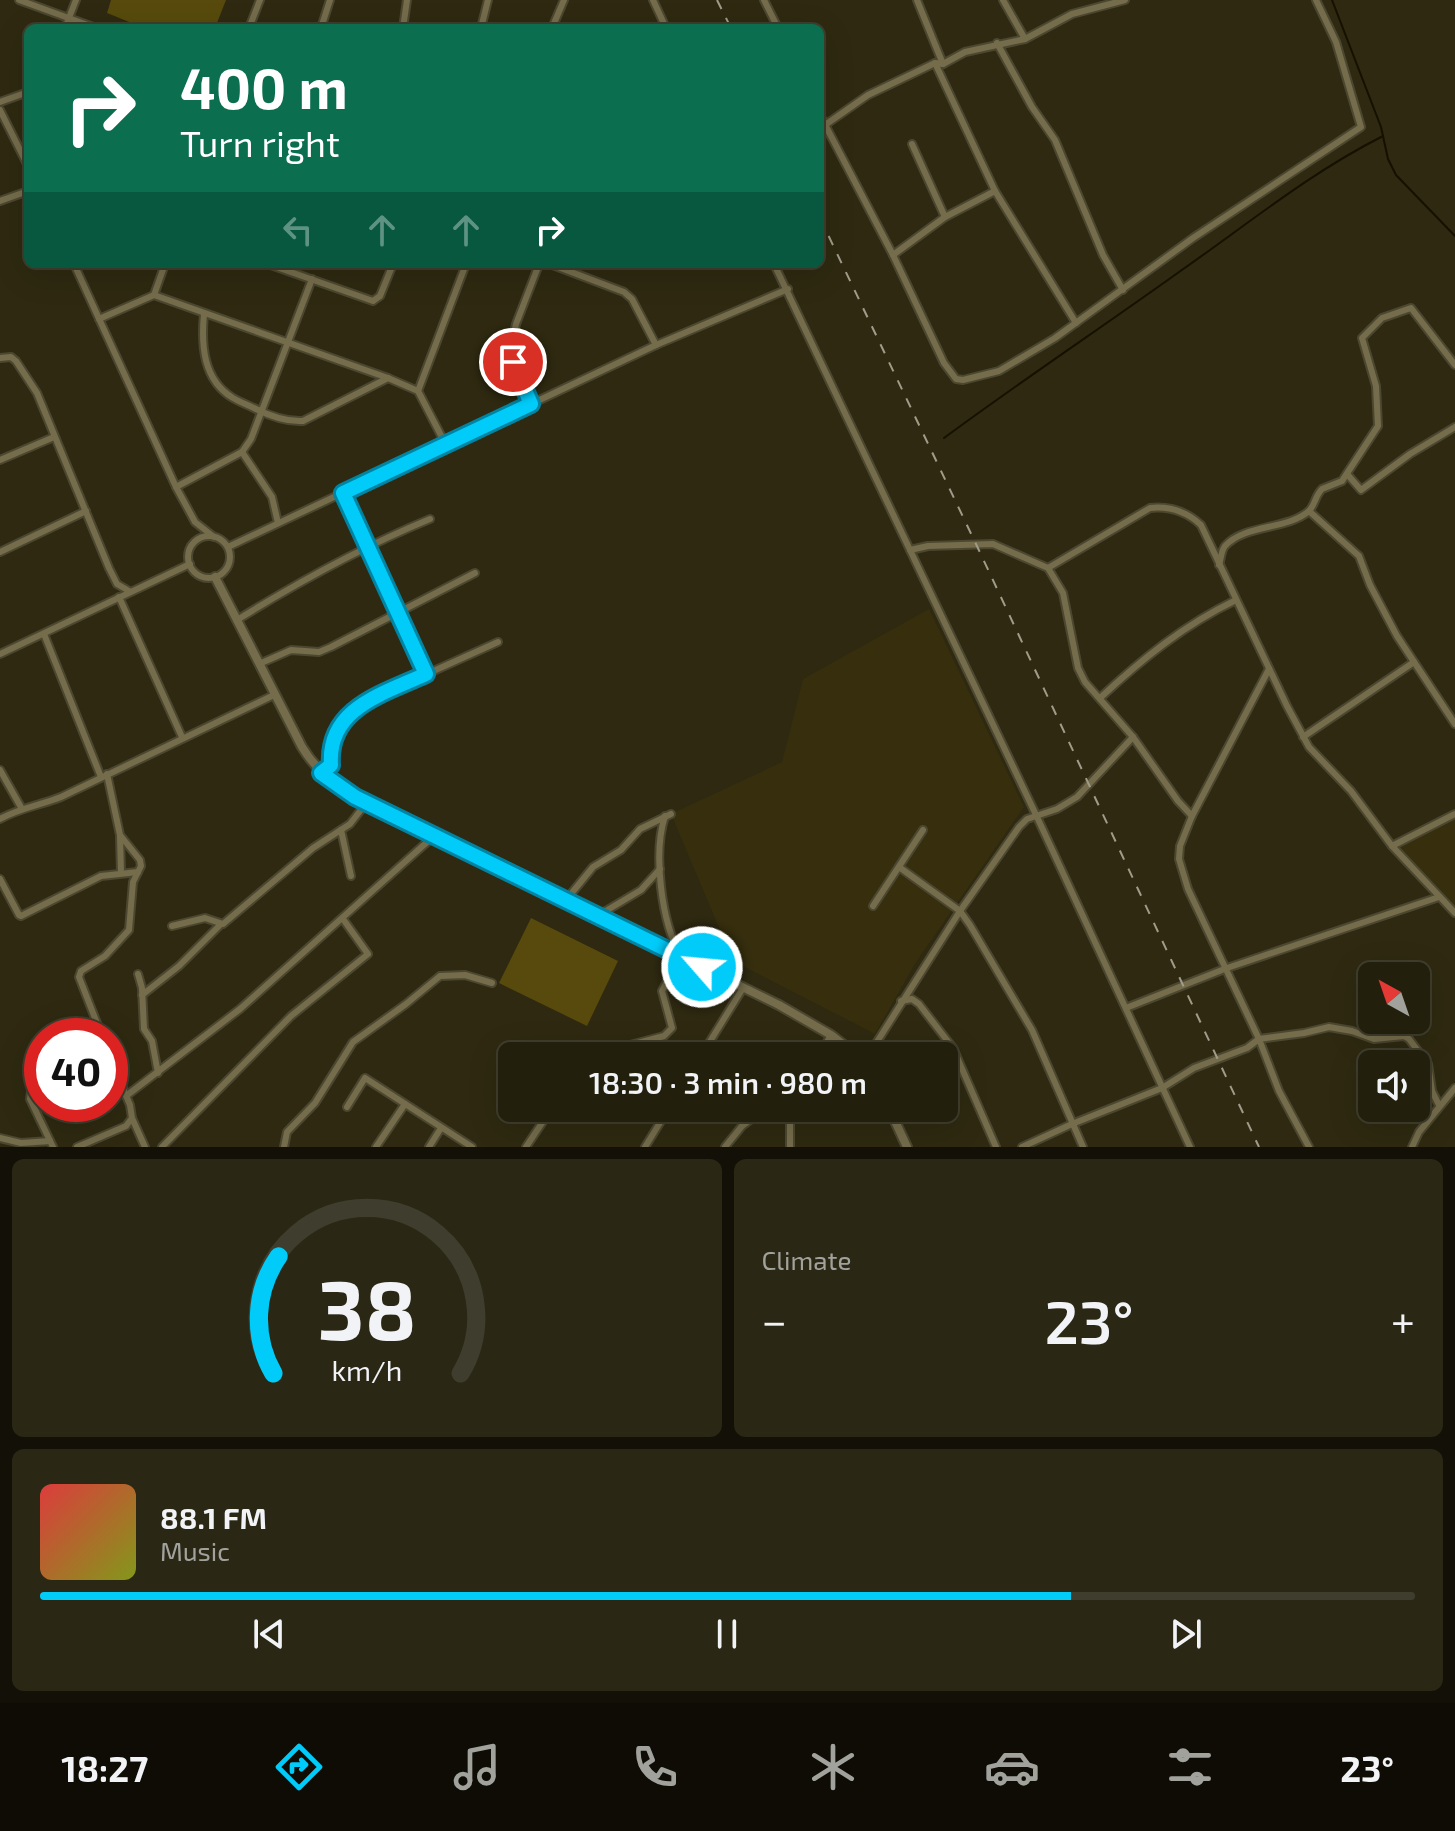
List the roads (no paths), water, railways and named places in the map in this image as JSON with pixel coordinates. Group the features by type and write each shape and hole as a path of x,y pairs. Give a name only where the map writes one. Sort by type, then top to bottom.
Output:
{"street":[{"path":"19,0 84,24"},
{"path":"66,24 76,0"},
{"path":"251,24 260,0"},
{"path":"322,24 330,0"},
{"path":"404,24 407,0"},
{"path":"482,24 488,0"},
{"path":"554,24 564,0"},
{"path":"653,0 664,24"},
{"path":"764,0 776,24"},
{"path":"917,0 939,64 995,191 1076,323"},
{"path":"1003,0 1025,39"},
{"path":"1125,0 1072,14 1025,39 965,52 868,95 825,125 893,255 928,333 956,379 999,371 1076,323 1193,238 1361,127 1336,42 1316,0"},
{"path":"997,43 1059,149 1063,166 1080,195 1103,255 1123,290"},
{"path":"0,102 24,93"},
{"path":"0,110 24,158"},
{"path":"912,144 945,217"},
{"path":"893,255 945,217 995,191"},
{"path":"0,201 24,192"},
{"path":"76,268 195,522 228,547 230,557 227,567 215,577 202,577 190,564 195,522"},
{"path":"154,295 164,268"},
{"path":"280,268 373,301 380,296 391,268"},
{"path":"418,391 464,268"},
{"path":"531,404 510,352 516,324 538,268"},
{"path":"561,268 624,292 632,299 656,345"},
{"path":"776,268 1190,1147"},
{"path":"176,487 242,452 251,439 312,279"},
{"path":"228,547 656,345 788,289"},
{"path":"99,319 154,295 388,378 418,391 446,445"},
{"path":"1219,565 1228,544 1309,511 1322,489 1338,483 1347,474 1378,426 1376,386 1362,338 1382,318 1411,308 1455,365"},
{"path":"204,314 202,339 209,372 232,398 262,412 291,422 303,421 388,378"},
{"path":"0,358 11,357 37,393 117,584 117,597 182,737"},
{"path":"1347,474 1361,490 1410,454 1455,427"},
{"path":"0,460 54,437"},
{"path":"242,452 272,497 278,523"},
{"path":"343,493 426,674"},
{"path":"1048,568 1150,508 1165,506 1184,512 1201,525 1309,747 1351,791 1392,846 1455,913"},
{"path":"0,552 86,511"},
{"path":"1309,511 1359,556 1370,585 1414,662 1455,724"},
{"path":"237,620 367,545 430,519"},
{"path":"191,547 201,538 214,537"},
{"path":"910,550 928,546 993,544 1048,568 1063,593 1078,668 1085,682 1133,737 1192,816"},
{"path":"0,654 190,564"},
{"path":"259,664 291,650 319,652 475,573"},
{"path":"215,577 302,747 321,773 367,802 681,956 840,1042"},
{"path":"117,584 129,591"},
{"path":"1100,698 1163,642 1236,600"},
{"path":"44,634 104,776 120,835 121,873"},
{"path":"321,773 331,765 330,744 337,729 356,708 498,642"},
{"path":"1303,737 1414,662"},
{"path":"1269,669 1192,816 1180,846 1179,859 1181,871 1259,1039 1279,1091 1309,1147"},
{"path":"0,819 47,803 274,695"},
{"path":"876,1042 960,911 1019,827 1027,819 1077,797 1133,737"},
{"path":"0,770 22,809"},
{"path":"142,995 171,973 221,924 313,848 355,819 367,802"},
{"path":"1392,846 1455,814"},
{"path":"566,900 593,867 621,850 640,829 668,815 659,836 660,869 674,944 681,956"},
{"path":"341,830 351,876"},
{"path":"873,906 923,830"},
{"path":"95,1018 79,977 81,971 105,956 129,930 133,882 140,860 120,835"},
{"path":"128,1095 240,1009 435,835"},
{"path":"899,867 960,911 1032,1030 1083,1147"},
{"path":"599,915 641,890 660,869"},
{"path":"0,879 21,916 89,881 138,872"},
{"path":"1126,1008 1227,968 1439,897"},
{"path":"172,926 205,918 221,924"},
{"path":"162,1147 291,1016 368,954 343,919"},
{"path":"642,1042 664,1036 672,1028 662,991 681,956"},
{"path":"138,974 144,1029 152,1041 158,1073"},
{"path":"284,1147 287,1132 315,1103 353,1042 440,976 465,975 492,983"},
{"path":"710,1042 743,988"},
{"path":"901,1001 912,999 919,1004 953,1048 996,1147"},
{"path":"1022,1147 1162,1088 1194,1068 1247,1048 1259,1039 1329,1027 1374,1039 1407,1037 1428,1064 1432,1091 1439,1105"},
{"path":"827,1042 831,1035"},
{"path":"347,1107 365,1078 472,1147"},
{"path":"1412,1147 1419,1132 1455,1088"},
{"path":"128,1103 145,1147"},
{"path":"376,1147 405,1104"},
{"path":"77,1147 126,1126 132,1118"},
{"path":"0,1138 21,1143 52,1144 41,1122"},
{"path":"526,1147 543,1122"},
{"path":"645,1147 660,1122"},
{"path":"725,1147 747,1122"},
{"path":"790,1122 790,1147"},
{"path":"895,1122 907,1147"},
{"path":"429,1147 441,1128"}],"waterway":[{"path":"1332,0 1396,175 1455,236"},
{"path":"944,438 1304,183 1383,136"}],"railway":[{"path":"717,0 729,24"},
{"path":"824,226 1259,1147"}]}
